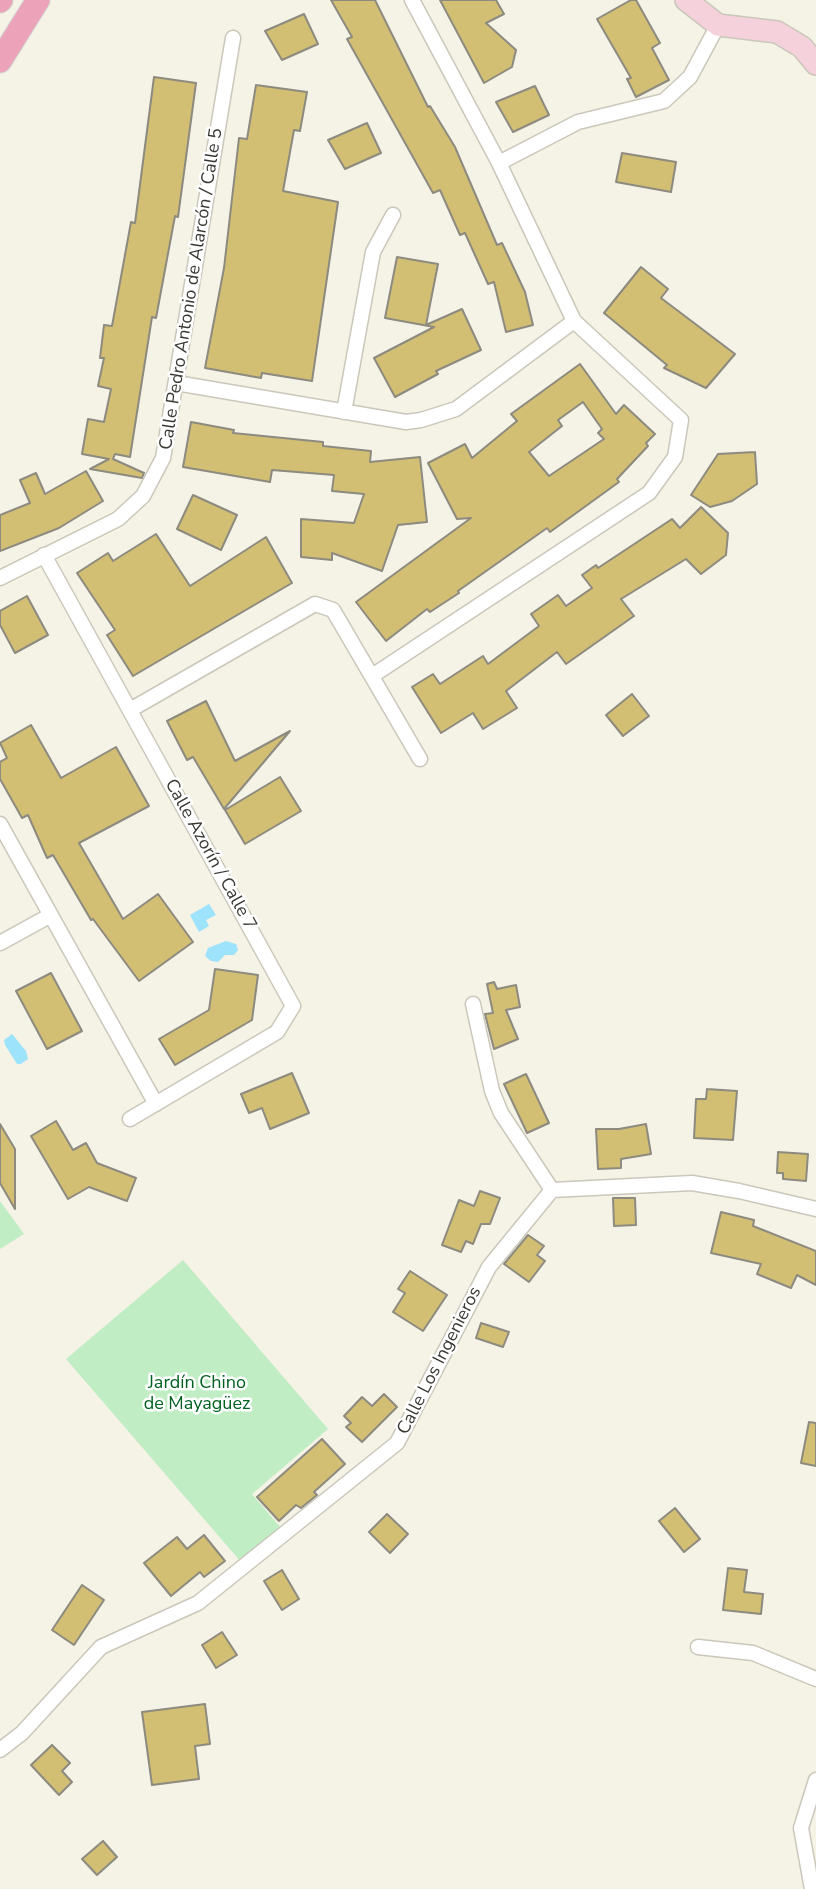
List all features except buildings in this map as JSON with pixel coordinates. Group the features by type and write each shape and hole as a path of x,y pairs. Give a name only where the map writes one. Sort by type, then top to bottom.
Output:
{"main road":[{"path":"0,61 38,0"}],"street":[{"path":"372,676 649,493 676,457 681,420 574,321 499,163 412,0"},
{"path":"686,0 718,25 777,32 802,47 816,64"},
{"path":"499,163 579,121 664,101 690,77 718,25"},
{"name":"Calle Pedro Antonio de Alarcón / Calle 5","path":"0,578 118,519 143,496 163,458 233,38"},
{"path":"344,412 373,252 393,215"},
{"path":"176,383 406,422 440,416 456,410 574,321"},
{"name":"Calle Azorín / Calle 7","path":"44,555 293,1006 276,1032 130,1119"},
{"path":"130,710 315,604 334,610 420,759"},
{"path":"0,824 156,1104"},
{"path":"0,943 51,915"},
{"path":"473,1004 492,1091 500,1113 552,1189 692,1184 740,1191 816,1209"},
{"name":"Calle Los Ingenieros","path":"0,1750 22,1733 101,1647 198,1603 397,1443 489,1266 552,1189"},
{"path":"698,1647 753,1653 816,1679"},
{"path":"0,1761 22,1733"},
{"path":"812,1889 801,1828 816,1780"}],"green space":[{"path":"0,1201 24,1234 0,1249"},
{"name":"Jardín Chino de Mayagüez","path":"183,1260 328,1429 252,1494 281,1528 241,1562 66,1359"}],"water":[{"path":"209,904 216,915 206,920 209,926 199,932 190,915"},
{"path":"226,941 236,944 238,950 234,955 225,955 218,962 205,956 208,948"},
{"path":"12,1034 26,1051 28,1059 21,1064 17,1064 5,1045 4,1040"}]}
